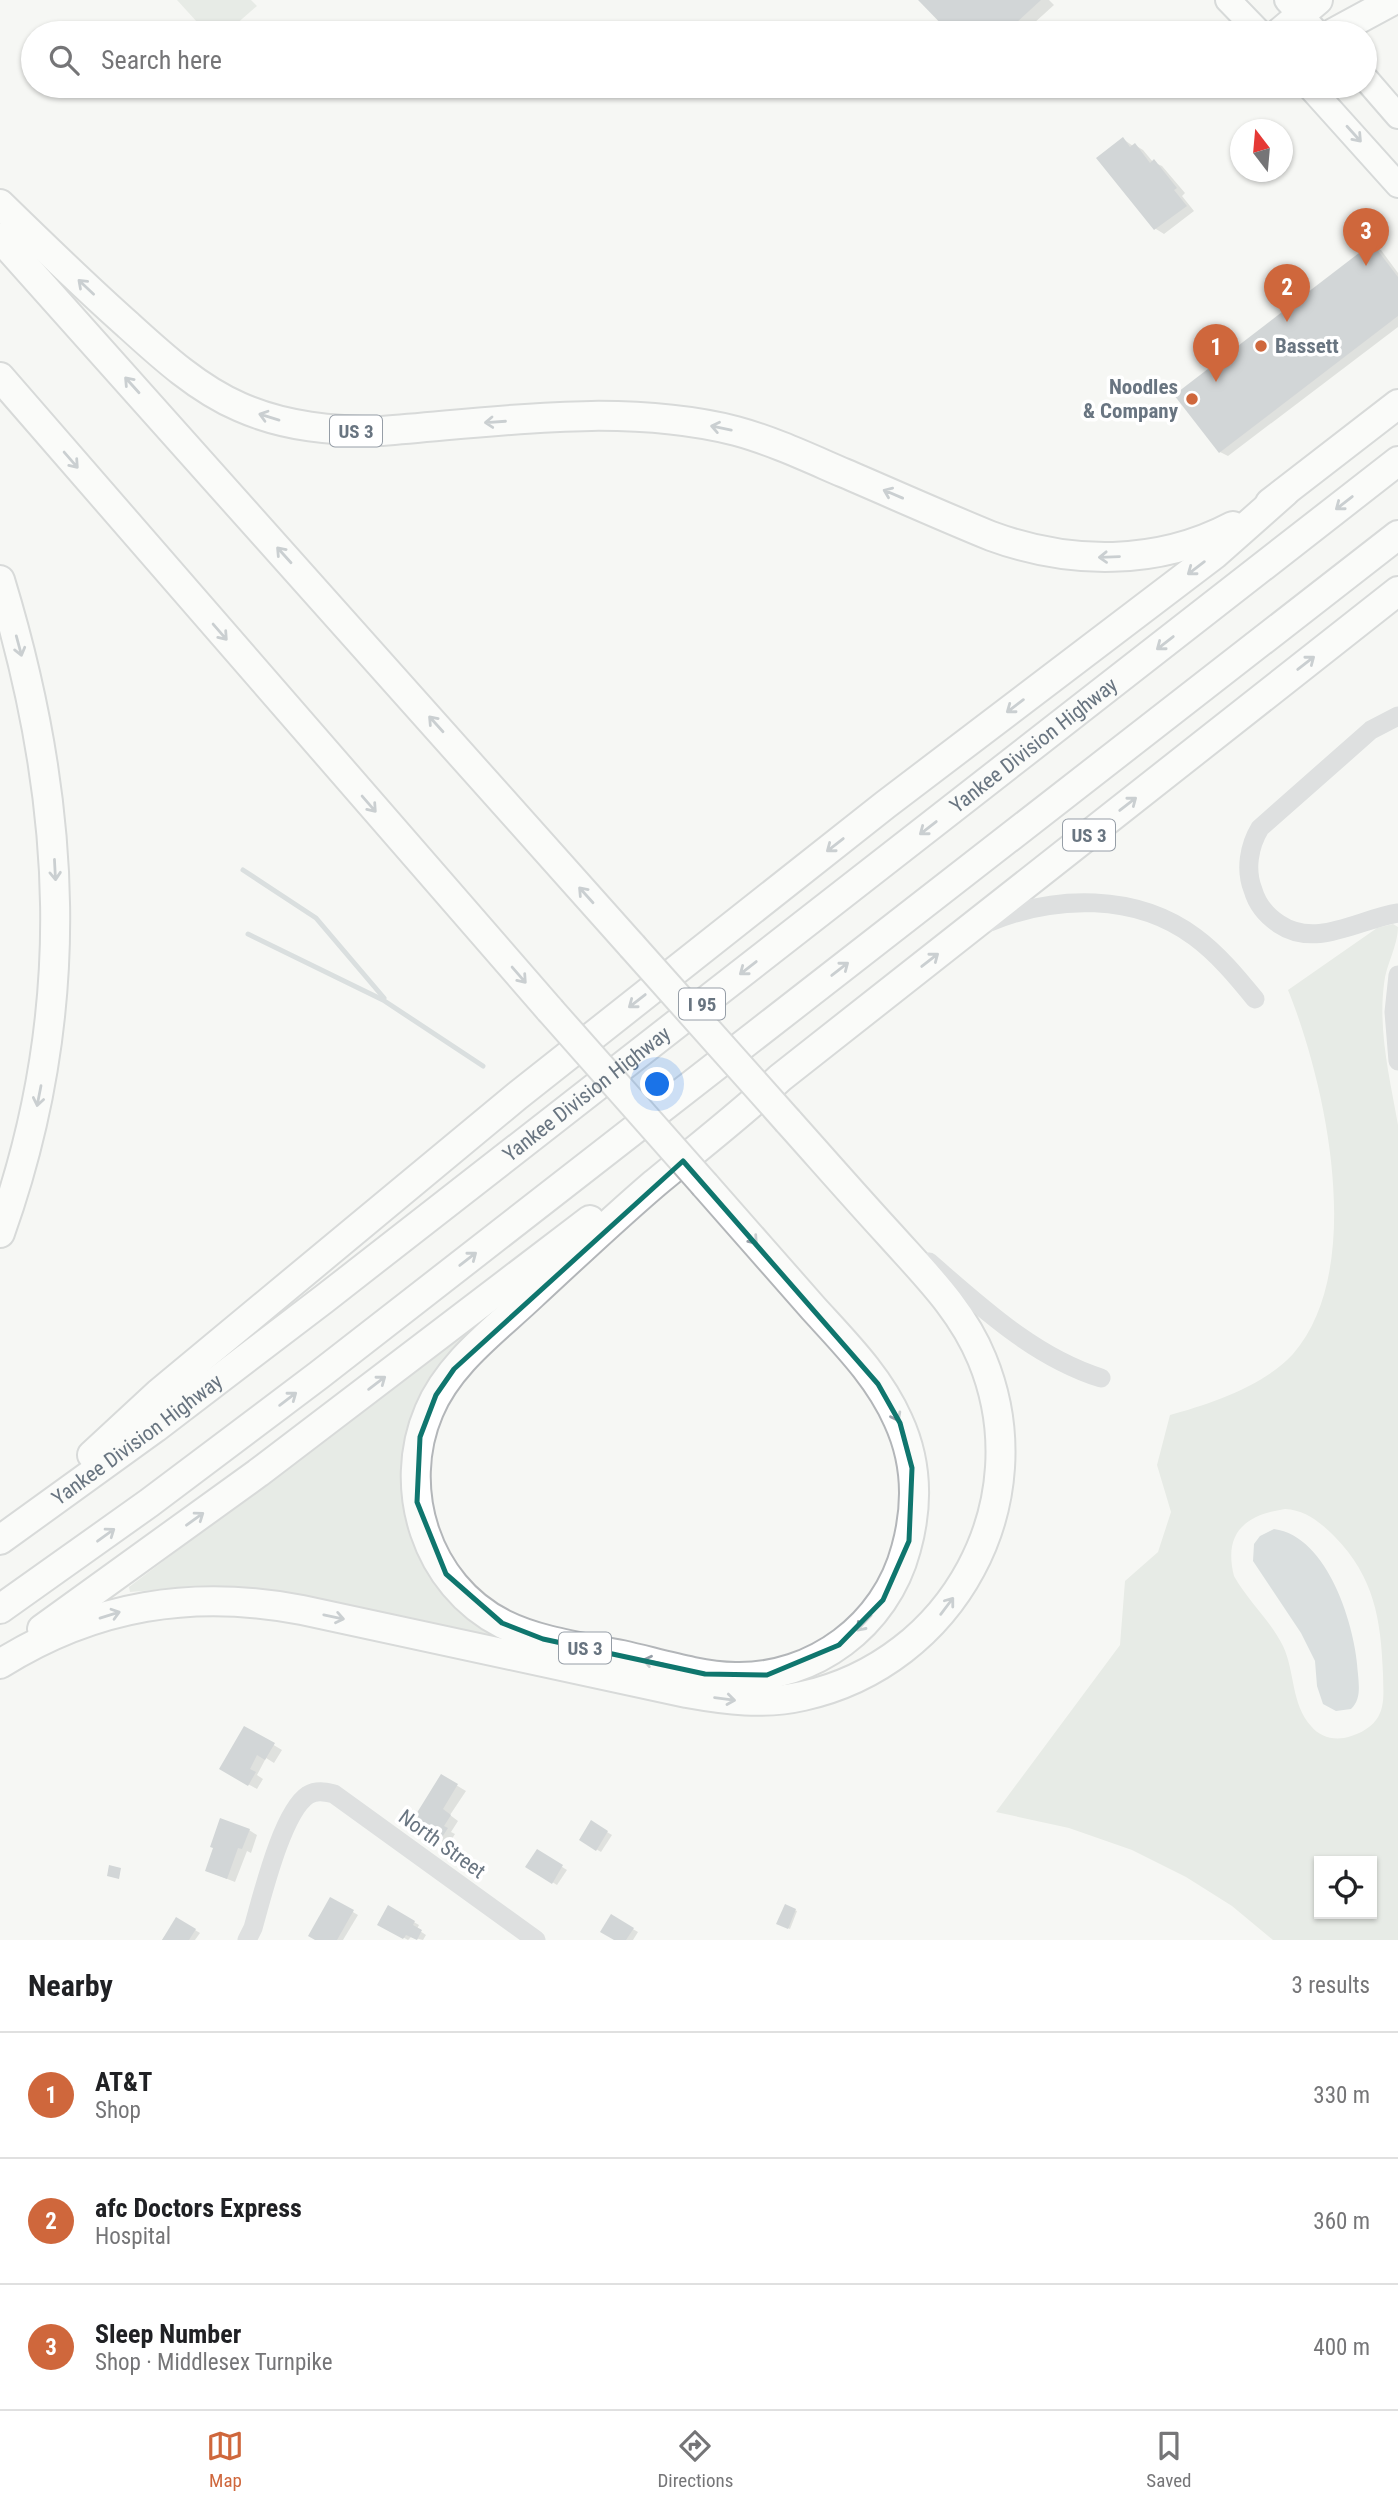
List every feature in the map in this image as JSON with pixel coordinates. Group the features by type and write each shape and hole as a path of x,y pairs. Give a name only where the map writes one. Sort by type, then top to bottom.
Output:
{"highway":[{"path":"1355,21 1394,0"},
{"name":"US 3","path":"0,204 95,295 187,375 228,401 281,421 325,429 356,431 582,415 633,415 688,422 768,441 1010,543 1045,552 1114,557 1145,554 1192,544 1241,522 1285,492 1398,404"},
{"path":"0,238 937,1288 966,1327 987,1372 996,1405 1000,1438 995,1503 985,1538 972,1568 933,1623 906,1647 874,1669 804,1696 773,1700 730,1700 687,1693 252,1601 217,1600 160,1604 110,1614 65,1631 1,1663"},
{"name":"US 3","path":"0,377 550,1010 705,1185 878,1384 900,1423 912,1468 914,1511 909,1541 899,1571 883,1600 863,1625 839,1645 804,1664 767,1675 737,1677 705,1674 543,1639 502,1623 462,1593 439,1563 423,1527 417,1502 417,1449 436,1395 454,1369 630,1206 741,1115 780,1078 1398,591"},
{"name":"Yankee Division Highway","path":"1,1540 296,1321 1398,461"},
{"path":"1,1540 159,1393 475,1130 885,805 1214,554 1285,492"},
{"name":"I 95","path":"0,1609 178,1482 310,1382 1398,535"},
{"path":"0,580 41,742 54,841 57,907 55,973 43,1073 21,1170 0,1233"},
{"path":"1,1663 53,1620 315,1430 736,1105 780,1078"}],"main road":[{"path":"1228,0 1248,21"},
{"path":"1377,92 1398,116"},
{"path":"1320,98 1398,185"}],"street":[{"path":"1398,716 1371,730 1260,828 1252,847 1249,870 1252,890 1264,910 1275,921 1295,933 1319,934 1398,913"},
{"path":"955,940 990,921 1042,905 1083,902 1121,906 1156,917 1194,936 1227,966 1255,999"},
{"path":"1398,975 1394,1012 1398,1060"},
{"path":"870,1213 1024,1340 1073,1368 1101,1378"},
{"name":"North Street","path":"247,1940 281,1837 300,1804 307,1796 319,1791 334,1794 536,1940"}],"highlighted area":[{"path":"683,1161 878,1384 900,1423 912,1468 909,1541 883,1600 839,1645 767,1675 705,1674 543,1639 502,1623 446,1574 417,1502 420,1437 436,1395 454,1369"}],"shaded area":[{"path":"177,0 251,0 257,6 240,21 196,21"},
{"path":"1393,924 1398,927 1385,977 1383,1019 1398,1125 1398,1940 1273,1940 1232,1906 1186,1877 1132,1850 1069,1828 996,1812 1120,1645 1125,1581 1158,1552 1171,1512 1157,1465 1170,1415 1236,1392 1267,1375 1293,1354 1316,1318 1329,1274 1334,1226 1332,1175 1326,1124 1315,1075 1288,990 1377,928","holes":["1285,1509 1319,1522 1348,1552 1367,1583 1377,1617 1382,1654 1383,1704 1373,1723 1362,1732 1344,1738 1322,1735 1305,1717 1300,1708 1283,1646 1234,1576 1232,1548 1241,1528 1259,1516"]},
{"path":"489,1315 446,1363 417,1541 530,1646 263,1590 201,1586 130,1592 129,1587"},
{"path":"1274,1529 1293,1535 1310,1548 1336,1586 1352,1632 1356,1655 1359,1693 1351,1709 1336,1711 1323,1704 1317,1686 1315,1661 1301,1633 1253,1561 1254,1544 1260,1536"}],"building":[{"path":"918,0 1041,0 1018,21 938,21"},
{"path":"1123,137 1130,147 1135,143 1150,163 1154,159 1177,188 1174,190 1187,206 1154,230 1096,158"},
{"path":"1372,243 1398,277 1398,316 1219,453 1174,395"},
{"path":"244,1726 275,1743 265,1760 257,1755 250,1769 256,1772 248,1786 219,1769"},
{"path":"441,1774 458,1784 443,1809 451,1815 444,1826 448,1828 439,1842 410,1824"},
{"path":"220,1818 250,1829 242,1849 238,1848 227,1879 205,1871"},
{"path":"591,1820 608,1831 596,1851 579,1840"},
{"path":"537,1849 563,1865 552,1884 525,1867"},
{"path":"109,1865 121,1868 119,1879 107,1876"},
{"path":"330,1897 354,1910 337,1940 315,1940 308,1936"},
{"path":"785,1904 796,1909 788,1929 776,1924"},
{"path":"388,1905 415,1921 413,1925 422,1930 417,1940 406,1935 403,1939 377,1925"},
{"path":"611,1914 634,1928 626,1940 614,1940 600,1932"},
{"path":"176,1917 196,1929 189,1940 162,1940"}],"waterway":[{"path":"243,870 316,918 384,998"},
{"path":"248,934 383,1000 483,1066"}],"place":[{"name":"Sleep Number","path":"1366,266"},
{"name":"afc Doctors Express","path":"1287,322"},
{"name":"Bassett","path":"1261,346"},
{"name":"AT&T","path":"1216,382"},
{"name":"Noodles & Company","path":"1192,399"}]}
